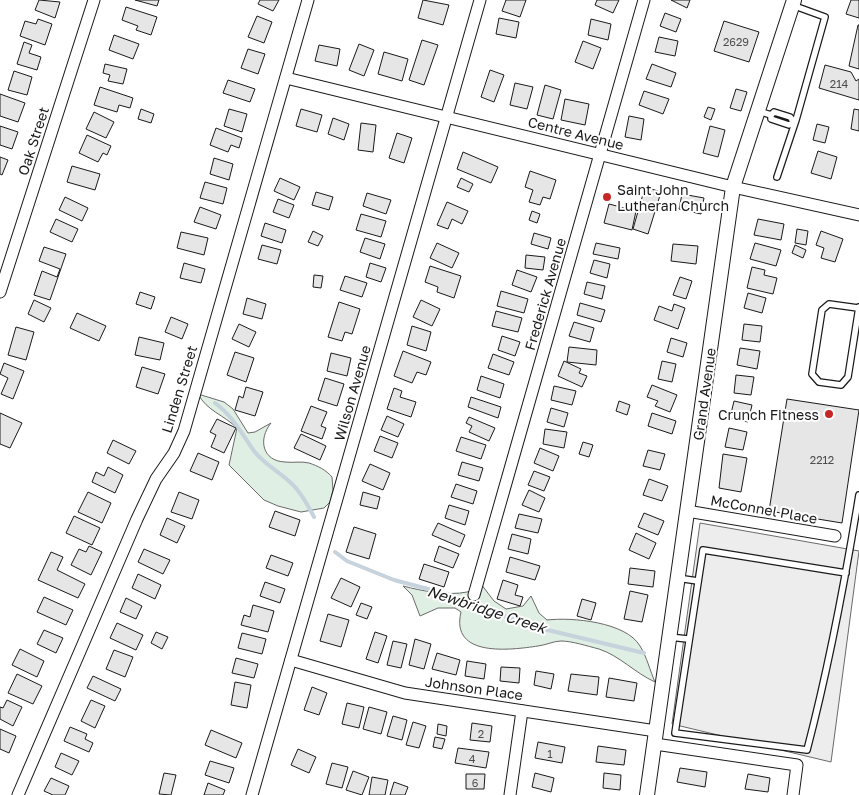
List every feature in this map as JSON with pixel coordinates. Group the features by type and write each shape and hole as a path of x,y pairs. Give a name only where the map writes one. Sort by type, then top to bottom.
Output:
{"street":[{"name":"Oak Street","path":"0,292 94,0"},
{"name":"Linden Street","path":"18,795 137,519 156,479 174,453 184,431 308,0"},
{"name":"Wilson Avenue","path":"254,795 290,660 480,0"},
{"name":"Frederick Avenue","path":"474,595 644,0"},
{"name":"Grand Avenue","path":"647,795 733,187 793,2"},
{"name":"Centre Avenue","path":"286,78 733,187 859,215"},
{"name":"McConnel Place","path":"687,511 835,536"},
{"name":"Johnson Place","path":"290,660 405,693 522,711 797,765 793,795"},
{"path":"510,795 522,711"}],"lane":[{"path":"777,177 825,17 793,2"},
{"path":"758,111 772,116 771,119 789,125 794,122"},
{"path":"829,304 858,307 848,376 841,386 819,382 812,374 822,310 829,304"},
{"path":"846,573 702,550 675,733 807,750 822,692 846,573 859,495"},
{"path":"677,578 698,581"},
{"path":"669,637 688,640"}],"green space":[{"path":"198,394 224,402 233,409 248,433 255,432 271,423 264,436 264,448 267,453 277,461 309,463 327,472 332,477 333,490 330,502 324,508 301,512 264,500 229,465 237,428 206,405"},
{"path":"481,584 494,601 506,609 523,606 531,596 539,613 547,620 570,619 598,623 623,631 640,646 655,682 607,652 575,643 558,641 513,649 485,648 473,644 465,637 460,627 461,612 455,608 438,608 420,616 412,595 403,586 443,593 460,593 474,589"}],"shaded area":[{"path":"700,523 859,551 831,762 672,724"}],"building":[{"path":"39,0 60,2 55,18 35,10"},
{"path":"135,0 159,0 157,6"},
{"path":"260,0 279,0 273,11 258,4"},
{"path":"423,0 449,5 443,25 418,18"},
{"path":"506,0 526,0 520,17 502,11"},
{"path":"597,0 619,0 613,13 595,5"},
{"path":"671,0 690,0 687,8"},
{"path":"851,0 859,0 859,18 846,14"},
{"path":"126,7 157,17 151,35 136,30 138,26 122,20"},
{"path":"665,13 681,19 676,32 660,26"},
{"path":"257,16 272,22 264,43 248,37"},
{"path":"499,18 519,22 516,38 496,34"},
{"path":"38,19 52,24 45,45 20,36 25,21 36,24"},
{"path":"591,19 611,24 608,40 588,35"},
{"path":"724,21 759,32 749,62 714,51"},
{"path":"859,25 859,69 849,66"},
{"path":"114,35 139,44 133,59 109,50"},
{"path":"659,37 678,41 675,56 655,52"},
{"path":"422,40 438,45 424,85 409,80"},
{"path":"583,41 601,48 593,69 575,62"},
{"path":"24,42 32,45 29,53 41,57 37,70 17,64"},
{"path":"359,44 374,50 364,76 349,70"},
{"path":"319,45 340,49 337,66 315,61"},
{"path":"248,49 265,54 258,74 241,68"},
{"path":"384,52 408,59 402,81 378,74"},
{"path":"105,64 127,69 123,84 108,81 110,75 103,73"},
{"path":"652,64 676,73 671,87 646,79"},
{"path":"825,65 851,72 856,81 859,79 859,100 819,88"},
{"path":"490,70 504,75 494,102 481,97"},
{"path":"14,71 32,77 27,95 8,90"},
{"path":"228,80 255,89 250,102 223,93"},
{"path":"515,83 533,87 527,109 510,105"},
{"path":"545,85 561,90 553,119 537,115"},
{"path":"100,87 133,98 130,108 119,105 117,112 94,105"},
{"path":"736,89 747,92 741,111 730,108"},
{"path":"644,91 669,99 663,114 639,105"},
{"path":"0,94 25,103 18,122 0,116"},
{"path":"565,99 589,104 585,125 561,120"},
{"path":"708,107 715,109 711,120 704,117"},
{"path":"141,109 154,114 151,123 138,119"},
{"path":"229,109 247,114 242,132 224,126"},
{"path":"301,109 322,115 317,132 296,126"},
{"path":"854,109 859,110 859,131 851,129"},
{"path":"94,112 114,122 106,138 86,129"},
{"path":"629,116 644,119 641,140 625,137"},
{"path":"333,118 349,124 344,140 328,134"},
{"path":"361,123 376,125 373,152 358,150"},
{"path":"817,124 829,127 825,143 813,140"},
{"path":"0,126 18,132 12,149 0,145"},
{"path":"710,126 725,130 718,157 703,153"},
{"path":"216,128 242,138 239,148 231,145 228,152 210,145"},
{"path":"397,133 412,138 404,163 389,158"},
{"path":"87,135 111,146 107,155 103,153 98,162 79,153"},
{"path":"818,151 837,157 831,179 811,173"},
{"path":"463,152 498,167 491,183 457,169"},
{"path":"0,157 8,160 2,175 0,174"},
{"path":"214,158 233,164 229,180 210,174"},
{"path":"72,166 100,174 95,190 67,182"},
{"path":"530,171 556,180 550,199 543,197 540,205 529,202 533,190 525,187"},
{"path":"280,178 300,187 294,200 274,191"},
{"path":"461,178 473,184 469,192 457,187"},
{"path":"205,182 227,188 223,204 200,198"},
{"path":"645,187 661,192 648,234 633,229"},
{"path":"316,192 333,197 329,210 312,205"},
{"path":"367,193 391,200 386,214 363,206"},
{"path":"682,194 704,198 701,214 679,209"},
{"path":"65,197 88,208 82,221 59,210"},
{"path":"278,199 294,205 289,218 273,212"},
{"path":"447,202 468,211 462,224 452,219 448,229 437,225"},
{"path":"609,204 636,211 632,230 604,223"},
{"path":"200,207 221,215 216,229 194,222"},
{"path":"532,211 540,214 537,223 529,220"},
{"path":"361,214 386,221 381,237 356,230"},
{"path":"56,219 78,229 72,242 50,232"},
{"path":"758,219 784,224 781,240 754,235"},
{"path":"265,223 286,230 282,243 261,236"},
{"path":"797,229 808,231 806,245 795,243"},
{"path":"313,231 323,236 318,246 308,242"},
{"path":"821,231 843,239 835,262 821,258 824,248 816,245"},
{"path":"181,232 208,238 204,255 177,248"},
{"path":"534,233 551,238 548,249 531,244"},
{"path":"365,238 385,244 380,259 360,252"},
{"path":"437,243 459,253 452,268 430,258"},
{"path":"596,243 620,248 618,259 593,254"},
{"path":"755,243 781,250 776,266 750,259"},
{"path":"673,244 698,246 696,264 671,261"},
{"path":"262,245 281,250 277,264 258,259"},
{"path":"795,245 806,250 803,258 792,253"},
{"path":"44,247 66,254 50,300 34,295 42,271 57,277 60,269 39,261"},
{"path":"526,255 545,257 543,270 525,268"},
{"path":"594,260 610,264 607,278 590,273"},
{"path":"184,263 205,269 201,283 180,278"},
{"path":"370,263 386,268 381,282 366,277"},
{"path":"430,266 461,276 454,298 437,292 438,287 425,282"},
{"path":"752,267 765,270 764,275 777,278 773,294 747,288"},
{"path":"517,270 537,277 531,292 512,285"},
{"path":"314,275 323,276 321,288 313,287"},
{"path":"345,276 367,283 362,297 340,290"},
{"path":"680,277 692,281 686,299 673,295"},
{"path":"587,282 605,286 602,299 584,294"},
{"path":"501,291 528,299 524,313 497,306"},
{"path":"140,292 155,297 151,309 136,304"},
{"path":"748,293 766,298 762,313 744,308"},
{"path":"247,298 266,304 262,319 243,314"},
{"path":"34,300 51,308 44,322 28,314"},
{"path":"421,300 440,309 432,326 413,317"},
{"path":"339,302 360,309 352,334 345,332 342,341 328,337"},
{"path":"580,303 605,310 601,322 577,315"},
{"path":"674,304 685,308 678,329 654,320 659,306 672,311"},
{"path":"496,311 522,318 518,332 492,326"},
{"path":"77,313 106,326 99,341 70,328"},
{"path":"171,317 188,324 182,339 165,332"},
{"path":"574,322 594,328 590,342 569,336"},
{"path":"239,324 256,332 249,347 232,339"},
{"path":"744,324 762,326 760,342 742,340"},
{"path":"412,326 431,332 426,351 407,345"},
{"path":"16,327 34,332 26,360 8,355"},
{"path":"502,336 520,342 515,356 498,350"},
{"path":"139,337 164,343 160,360 135,355"},
{"path":"671,338 687,343 683,357 667,352"},
{"path":"569,347 597,350 596,365 567,362"},
{"path":"740,348 760,351 757,369 737,365"},
{"path":"403,351 431,362 426,375 417,372 412,383 394,376"},
{"path":"235,352 254,358 246,382 227,375"},
{"path":"331,353 351,358 347,376 327,371"},
{"path":"493,354 514,362 509,375 488,368"},
{"path":"564,361 581,369 579,373 587,376 582,387 558,376"},
{"path":"662,361 676,364 672,382 658,379"},
{"path":"4,363 24,371 13,399 1,394 8,378 0,374"},
{"path":"142,367 165,374 158,394 136,387"},
{"path":"736,375 754,377 751,395 734,393"},
{"path":"481,376 504,384 500,398 477,390"},
{"path":"325,378 344,384 337,406 318,400"},
{"path":"652,385 677,395 670,412 655,406 658,401 647,397"},
{"path":"554,386 576,391 572,405 551,400"},
{"path":"246,387 263,392 255,416 235,410 239,396 243,398"},
{"path":"394,388 402,391 400,397 416,402 411,417 387,409"},
{"path":"471,397 501,407 498,418 468,407"},
{"path":"787,399 859,410 842,523 769,511"},
{"path":"619,401 630,405 627,415 616,411"},
{"path":"734,401 752,405 748,422 730,418"},
{"path":"311,406 327,412 321,426 326,428 322,439 301,431"},
{"path":"551,408 568,413 564,427 547,422"},
{"path":"0,413 22,423 10,448 0,444"},
{"path":"652,413 676,421 672,434 648,426"},
{"path":"387,416 404,424 398,437 381,430"},
{"path":"469,417 495,428 489,441 469,432 472,426 466,423"},
{"path":"217,419 236,428 224,453 211,447 216,435 210,432"},
{"path":"729,428 747,432 743,450 725,447"},
{"path":"545,429 567,432 564,448 543,444"},
{"path":"301,434 326,446 320,460 294,448"},
{"path":"380,436 398,443 392,458 374,451"},
{"path":"461,437 486,445 481,459 456,451"},
{"path":"113,440 136,451 129,464 107,453"},
{"path":"583,442 593,445 589,457 579,454"},
{"path":"540,448 559,456 553,471 534,463"},
{"path":"648,450 665,454 660,470 643,466"},
{"path":"198,453 219,462 212,480 190,471"},
{"path":"723,454 747,458 741,492 719,488"},
{"path":"462,462 483,468 479,481 458,475"},
{"path":"370,464 390,473 383,490 362,481"},
{"path":"108,467 123,475 115,493 92,482 96,472 104,476"},
{"path":"534,471 550,477 544,491 528,485"},
{"path":"649,479 668,486 662,501 643,495"},
{"path":"456,484 477,491 473,504 451,497"},
{"path":"529,490 545,498 539,512 522,505"},
{"path":"88,492 111,503 102,523 78,512"},
{"path":"179,492 199,500 192,519 171,512"},
{"path":"363,492 380,497 377,509 360,505"},
{"path":"449,505 469,511 465,525 445,518"},
{"path":"275,511 300,520 295,536 269,527"},
{"path":"644,513 664,521 658,535 638,527"},
{"path":"519,514 542,519 538,533 515,528"},
{"path":"74,516 100,528 92,545 66,533"},
{"path":"167,518 185,526 177,543 160,535"},
{"path":"438,523 465,535 460,547 432,535"},
{"path":"354,527 376,534 369,559 346,552"},
{"path":"636,533 656,543 649,559 629,550"},
{"path":"512,534 531,539 528,554 508,549"},
{"path":"89,546 102,552 91,575 71,565 79,549 86,552"},
{"path":"439,546 459,554 453,568 434,561"},
{"path":"144,549 170,560 163,574 138,562"},
{"path":"51,552 63,557 57,570 85,584 78,598 38,580"},
{"path":"271,555 293,563 288,576 266,568"},
{"path":"510,557 540,566 535,580 506,572"},
{"path":"424,564 449,572 444,587 419,579"},
{"path":"630,568 655,571 653,587 628,584"},
{"path":"138,574 161,585 155,599 132,588"},
{"path":"341,578 360,587 351,607 331,598"},
{"path":"503,580 518,585 515,595 523,597 520,606 497,599"},
{"path":"265,582 285,589 280,603 260,596"},
{"path":"630,591 648,595 642,622 624,619"},
{"path":"44,597 73,610 66,625 37,612"},
{"path":"126,598 142,606 136,619 120,612"},
{"path":"582,599 596,603 591,620 577,616"},
{"path":"361,603 372,607 367,619 356,615"},
{"path":"253,605 274,611 268,632 241,625 244,615 250,617"},
{"path":"328,614 349,620 341,647 320,641"},
{"path":"117,623 143,635 136,650 110,638"},
{"path":"44,630 63,638 56,653 37,644"},
{"path":"156,632 168,637 162,649 151,643"},
{"path":"375,632 387,636 378,663 366,659"},
{"path":"242,633 266,639 262,654 238,648"},
{"path":"415,639 431,644 424,669 409,665"},
{"path":"393,641 407,644 401,668 387,665"},
{"path":"20,649 44,661 37,677 12,665"},
{"path":"114,650 133,657 125,677 106,669"},
{"path":"437,653 460,660 456,675 432,669"},
{"path":"236,658 258,664 254,678 232,673"},
{"path":"467,661 486,664 484,679 465,676"},
{"path":"501,667 520,668 519,683 500,681"},
{"path":"536,671 554,674 551,689 534,685"},
{"path":"17,674 42,686 33,704 8,693"},
{"path":"571,674 599,677 597,695 568,691"},
{"path":"93,676 121,689 115,701 87,688"},
{"path":"609,678 637,683 634,701 606,697"},
{"path":"235,682 251,685 247,708 231,705"},
{"path":"312,687 327,693 319,715 304,710"},
{"path":"7,700 22,707 13,726 0,719 0,707 3,708"},
{"path":"91,700 105,706 95,728 81,721"},
{"path":"347,703 364,707 359,728 342,724"},
{"path":"369,707 387,712 381,734 363,729"},
{"path":"393,716 407,720 402,740 387,736"},
{"path":"413,722 426,726 419,748 406,745"},
{"path":"472,723 492,726 490,742 470,740"},
{"path":"438,724 447,726 446,736 437,734"},
{"path":"70,727 87,734 85,739 93,743 89,752 64,741"},
{"path":"0,729 16,736 9,753 0,749"},
{"path":"211,730 242,743 236,758 205,745"},
{"path":"435,737 445,739 442,749 433,747"},
{"path":"538,742 565,747 562,763 535,758"},
{"path":"598,746 626,750 624,765 596,762"},
{"path":"458,748 489,752 486,768 455,763"},
{"path":"298,749 316,757 309,773 291,765"},
{"path":"61,753 79,761 72,775 55,767"},
{"path":"210,761 234,768 229,783 205,775"},
{"path":"332,763 348,767 342,788 326,784"},
{"path":"680,768 707,772 705,787 677,782"},
{"path":"353,771 369,777 362,795 346,790"},
{"path":"164,773 176,775 171,795 159,794"},
{"path":"535,773 554,778 551,792 532,787"},
{"path":"604,773 621,775 620,790 603,788"},
{"path":"466,774 485,774 484,789 466,789"},
{"path":"748,774 770,778 768,792 745,789"},
{"path":"372,777 388,780 385,795 369,795"},
{"path":"51,778 69,786 65,795 53,795 44,791"},
{"path":"394,782 408,787 405,795 390,795"},
{"path":"208,783 225,790 223,795 204,795"}],"waterway":[{"name":"Newbridge Creek","path":"215,403 232,419 258,456 296,488 314,517"},
{"name":"Newbridge Creek","path":"335,552 347,561 394,580 428,589 535,627 644,653"}],"place":[{"name":"Saint John Lutheran Church","path":"607,197"},
{"name":"Crunch Fitness","path":"829,414"}]}
